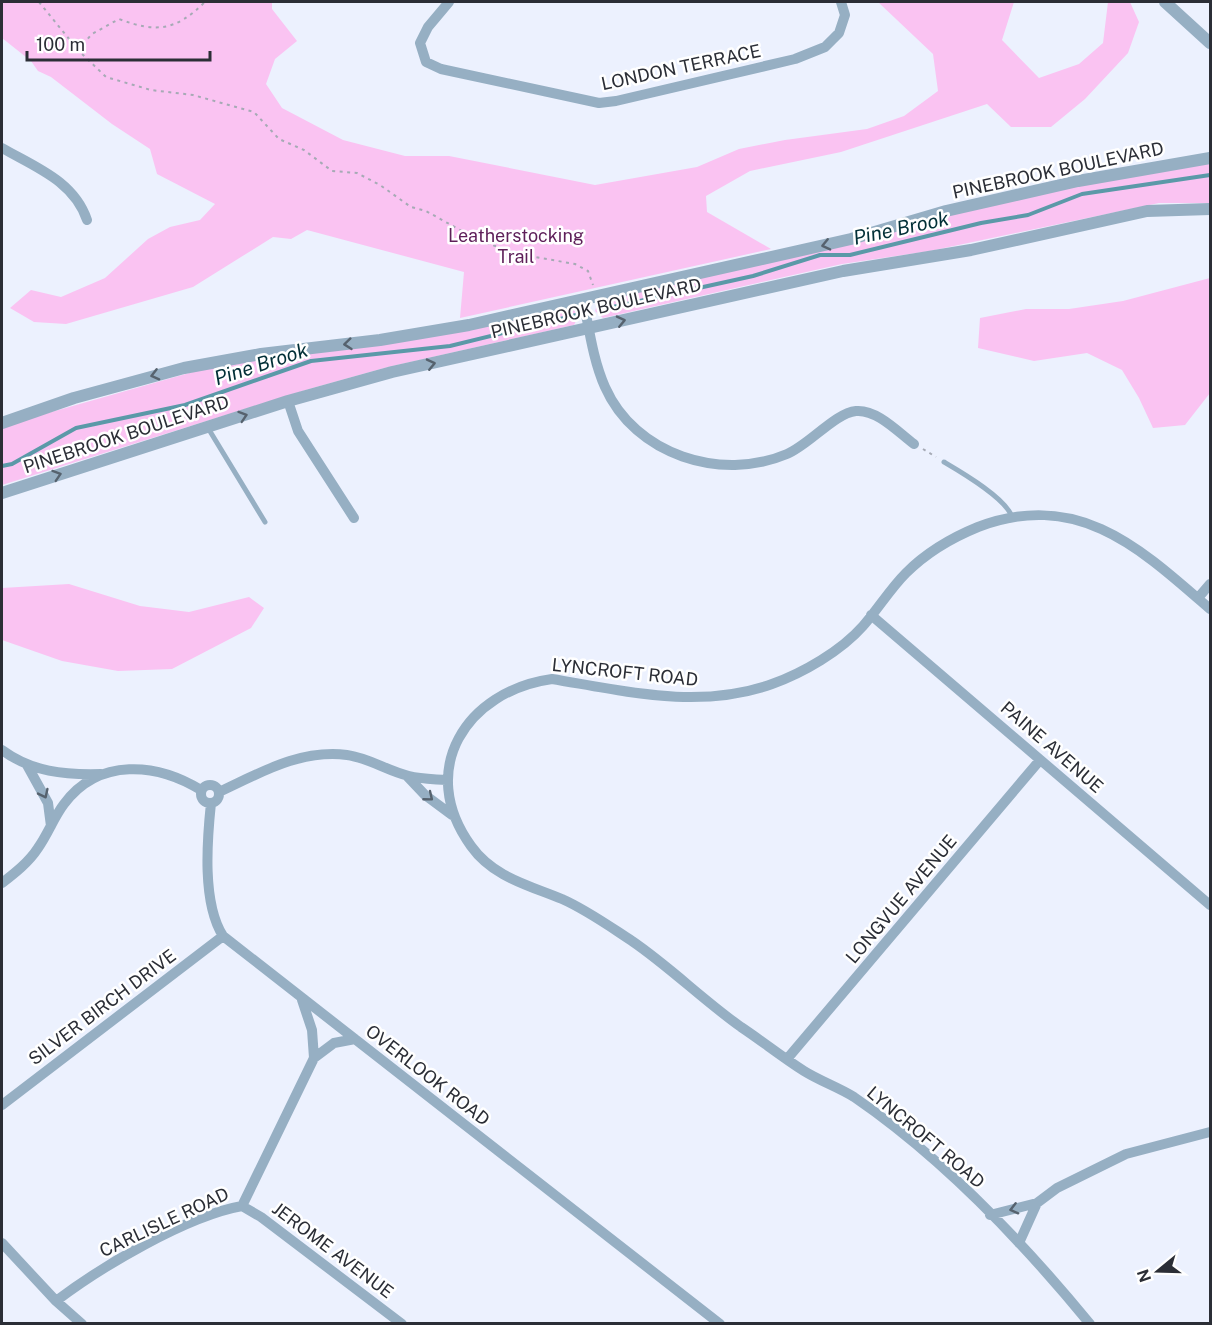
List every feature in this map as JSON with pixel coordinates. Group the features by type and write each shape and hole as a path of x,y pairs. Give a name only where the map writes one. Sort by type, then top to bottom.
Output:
{"street":[{"name":"LONDON TERRACE","path":"449,2 428,27 420,43 424,58 441,69 599,103 783,62 825,47 839,33 845,15 841,2"},
{"path":"1165,2 1210,43"},
{"path":"2,149 52,176 70,191 82,205 87,220"},
{"name":"PINEBROOK BOULEVARD","path":"2,423 74,398 184,368 270,352 412,335 840,241 946,211 1078,181 1210,158"},
{"name":"PINEBROOK BOULEVARD","path":"2,493 288,401 392,372 843,271 954,253 1131,214 1164,209 1210,209"},
{"path":"583,299 605,387 617,409 634,429 651,442 678,454 703,463 726,466 764,462 804,446 843,416 859,411 872,414 914,444"},
{"path":"288,401 298,431 354,518"},
{"name":"LYNCROFT ROAD","path":"1090,1323 1019,1244 898,1130 852,1096 787,1059 737,1024 679,975 599,919 561,899 505,877 488,866 472,848 453,815 446,780 466,724 485,705 532,682 552,679 682,698 705,698 752,690 801,671 847,640 863,627 909,570 938,547 962,533 1012,517 1047,514 1097,525 1134,546 1210,609"},
{"path":"1198,598 1210,584"},
{"name":"PAINE AVENUE","path":"871,615 1210,905"},
{"path":"2,750 27,765 71,775 105,774 135,767 168,773 201,790"},
{"path":"219,792 282,762 321,755 347,755 382,765 407,776 446,780"},
{"name":"LONGVUE AVENUE","path":"787,1059 1040,760"},
{"path":"27,765 48,803 51,826"},
{"path":"2,883 20,869 38,849 69,798 84,784 105,774"},
{"path":"407,776 425,795 453,815"},
{"path":"201,790 211,784 219,792"},
{"path":"201,790 203,800 211,803 218,798 219,792"},
{"name":"OVERLOOK ROAD","path":"211,803 210,901 215,924 223,936 720,1323"},
{"name":"SILVER BIRCH DRIVE","path":"2,1105 223,936"},
{"path":"302,998 312,1030 314,1058"},
{"path":"314,1058 334,1043 354,1039"},
{"name":"CARLISLE ROAD","path":"56,1301 98,1271 160,1238 242,1206 314,1058"},
{"path":"990,1215 1037,1203 1057,1188 1126,1154 1210,1132"},
{"path":"1019,1244 1037,1203"},
{"name":"JEROME AVENUE","path":"242,1206 261,1217 402,1323"},
{"path":"2,1243 56,1301 82,1323"}],"lane":[{"path":"207,427 265,522"},
{"path":"944,462 981,486 1010,510 1012,517"}],"path":[{"path":"39,2 78,50 106,76 151,90 193,95 254,112 279,139 304,150 332,171 357,173 380,185 411,207 426,211 478,240 518,254 575,264 588,271 593,285"},
{"path":"78,50 92,34 119,19 150,29 168,26 191,15 205,2"},
{"path":"914,444 944,462"}],"green space":[{"name":"Leatherstocking Trail","path":"2,2 272,2 272,9 297,41 275,59 266,84 282,108 343,140 405,156 449,156 595,185 697,167 739,149 867,129 904,116 938,91 933,54 878,2 1014,2 1002,40 1039,78 1079,64 1103,43 1108,2 1130,2 1139,22 1128,53 1085,99 1051,127 1011,127 987,104 841,152 750,171 706,196 707,212 771,249 460,318 464,272 307,230 291,239 273,237 193,287 66,324 34,322 10,308 31,290 61,297 105,278 148,239 170,227 200,220 215,204 157,174 150,149 112,124 51,77 38,71 31,61 2,38"},
{"path":"1210,163 1210,203 1159,203 930,251 842,264 603,318 595,311 598,302 903,225 1056,191"},
{"path":"1210,278 1210,393 1185,425 1153,428 1122,370 1087,353 1034,361 978,348 980,318 1026,309 1069,309 1123,301"},
{"path":"570,306 579,315 574,325 388,367 309,389 2,485 2,426 228,362"},
{"path":"69,584 140,606 189,612 249,597 264,608 251,628 172,669 118,671 62,661 2,640 2,588"}],"waterway":[{"name":"Pine Brook","path":"599,310 753,276 820,255 850,255 981,223 1028,215 1082,194 1210,175"},
{"name":"Pine Brook","path":"2,466 12,464 76,428 185,405 311,361 450,346 576,315"}]}
